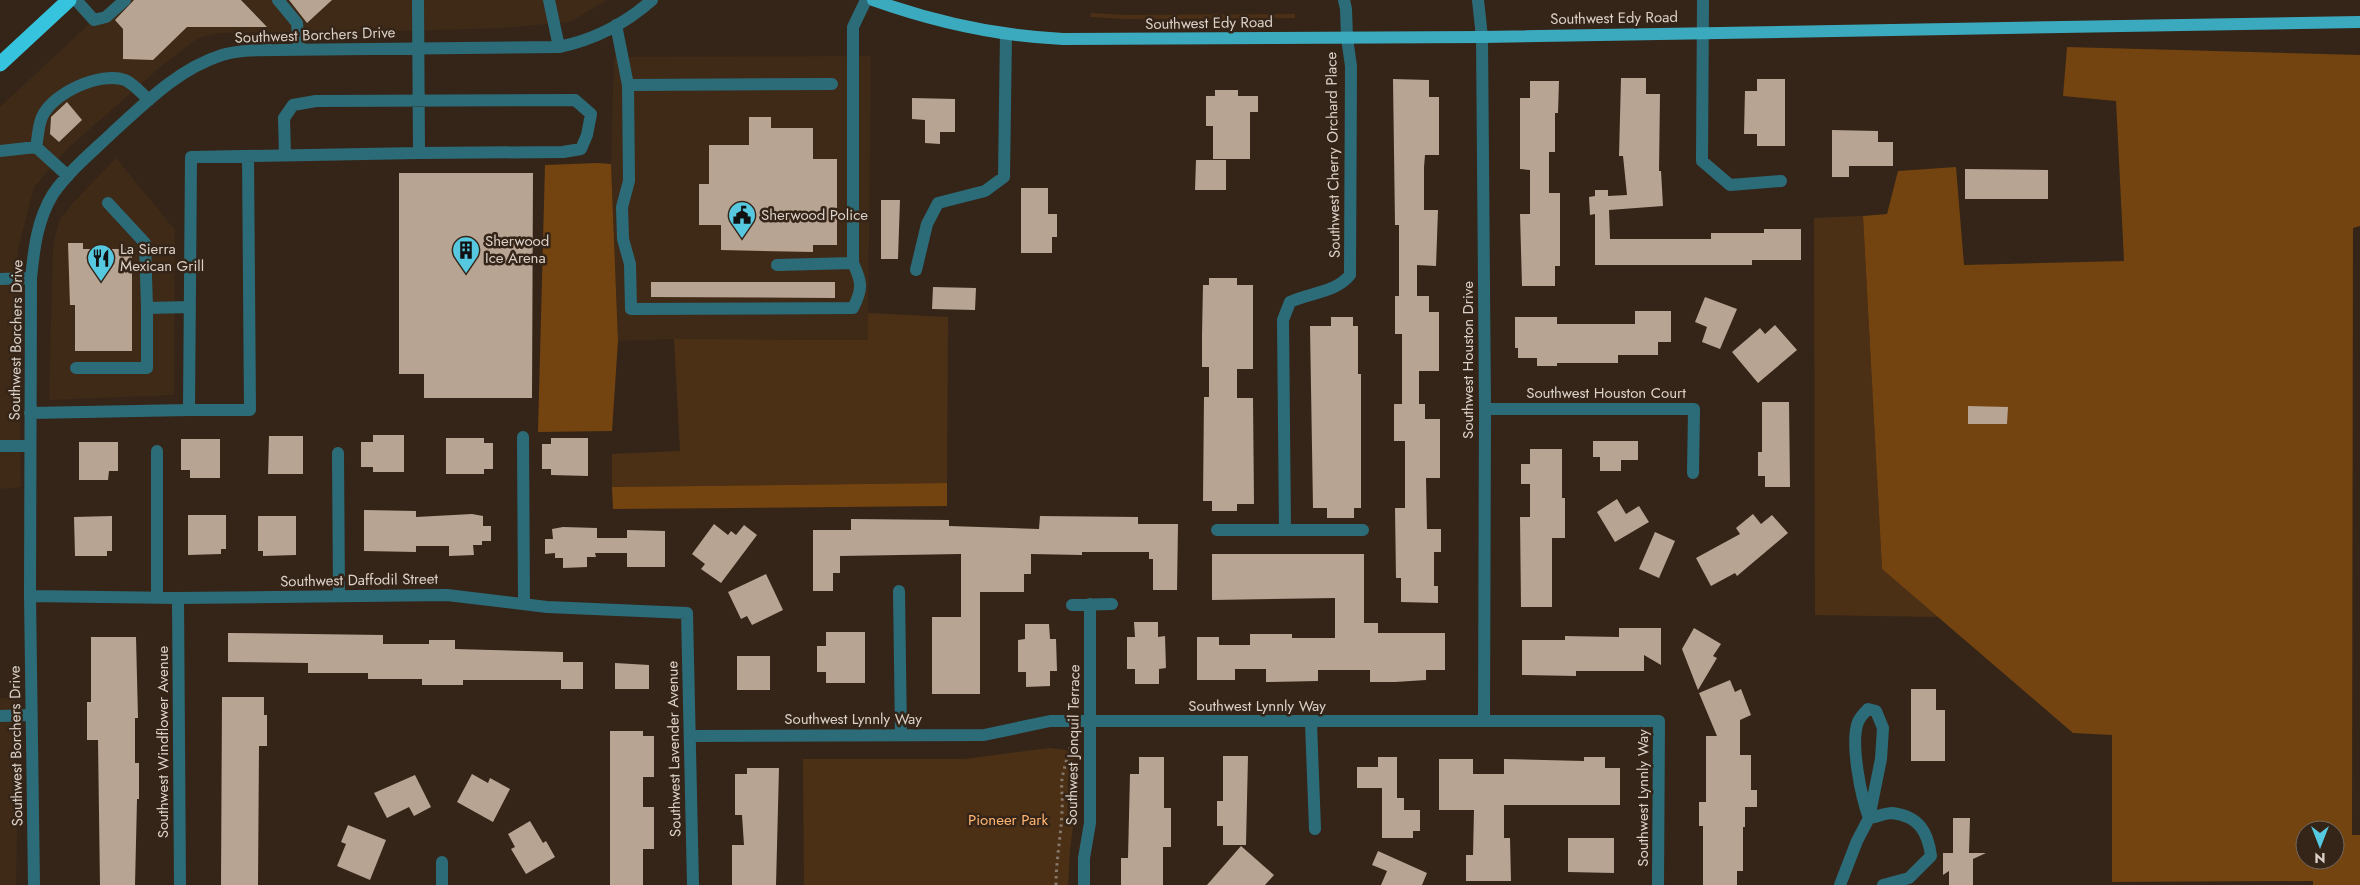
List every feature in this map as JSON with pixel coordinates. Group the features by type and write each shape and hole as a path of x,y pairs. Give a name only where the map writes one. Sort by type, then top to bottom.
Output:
{"highway":[{"path":"0,64 69,0"}],"main road":[{"name":"Southwest Edy Road","path":"873,0 940,21 1006,34 1079,40 1482,37 2360,22"}],"street":[{"path":"76,0 94,20 106,17 125,0"},
{"path":"278,0 298,23 299,49"},
{"path":"418,0 419,153"},
{"path":"549,0 559,48"},
{"name":"Southwest Borchers Drive","path":"34,885 30,596 31,278 38,228 53,195 68,176 149,100 182,74 223,55 242,51 299,49 559,48 589,39 632,16 652,0"},
{"path":"616,25 628,85 629,181 622,207 623,239 630,264 631,309 852,308 860,294 860,278 852,263 854,27 866,0"},
{"name":"Southwest Cherry Orchard Place","path":"1284,530 1283,320 1290,302 1342,284 1350,275 1351,66 1344,0"},
{"name":"Southwest Houston Drive","path":"1478,0 1482,37 1485,409 1484,721"},
{"path":"1703,0 1702,161 1730,185 1781,181"},
{"path":"916,270 927,224 938,203 985,191 1004,177 1006,34"},
{"path":"36,147 42,116 56,98 73,88 116,78 127,81 149,100"},
{"path":"628,85 832,84"},
{"path":"189,410 191,157 562,152 581,149 587,135 591,114 575,100 316,101 293,105 284,118 285,155"},
{"path":"0,151 36,147 68,176"},
{"path":"30,413 250,410 248,156"},
{"path":"76,368 147,368 145,243 108,203"},
{"path":"777,265 852,263"},
{"path":"0,279 31,278"},
{"path":"147,308 190,307"},
{"name":"Southwest Houston Court","path":"1485,409 1694,409 1693,473"},
{"path":"523,437 524,604"},
{"path":"0,446 30,446"},
{"path":"157,451 157,598"},
{"path":"338,454 339,596"},
{"path":"1216,530 1363,530"},
{"path":"899,591 901,735"},
{"name":"Southwest Daffodil Street","path":"30,596 178,598 447,595 524,604 687,613"},
{"name":"Southwest Windflower Avenue","path":"178,598 180,885"},
{"name":"Southwest Jonquil Terrace","path":"1084,885 1084,858 1090,823 1090,604"},
{"path":"1072,605 1112,604"},
{"name":"Southwest Lavender Avenue","path":"687,613 693,885"},
{"path":"1840,885 1857,841 1869,818 1877,785 1883,728 1876,711 1868,709 1858,721 1856,734 1862,800 1869,818"},
{"path":"0,716 31,715"},
{"name":"Southwest Lynnly Way","path":"691,736 984,735 1050,721 1311,723 1659,721 1658,885"},
{"path":"1311,723 1315,829"},
{"path":"1869,818 1892,813 1916,821 1929,839 1931,856 1909,878 1883,885"},
{"path":"442,862 442,885"}],"path":[{"path":"1056,885 1056,862 1062,808 1062,778 1068,761 1070,743 1090,722"}],"shaded area":[{"path":"115,0 607,0 570,22 501,28 372,32 221,33 198,38 165,63 68,148 34,187 18,249 21,487 0,489 0,107"},
{"path":"2067,47 2360,55 2360,226 2353,228 2352,835 2360,835 2360,885 2313,885 2313,881 2112,882 2112,735 2073,733 1882,569 1863,216 1887,214 1898,171 1956,167 1964,265 2124,261 2116,101 2063,96"},
{"name":"Sherwood Police","path":"871,56 868,340 674,339 618,341 611,164 614,57"},
{"path":"116,158 175,230 174,395 49,400 53,246 59,221 72,204"},
{"path":"611,164 618,341 612,431 538,432 545,165"},
{"path":"947,483 947,506 613,509 612,487"},
{"path":"0,698 20,698 16,885 0,885"}],"green space":[{"path":"1091,13 1125,15 1295,14 1295,18 1125,19 1090,17"},
{"path":"1863,216 1882,569 1938,617 1815,615 1814,218"},
{"path":"868,313 948,317 947,483 612,487 612,454 680,451 674,339 868,340"},
{"name":"Pioneer Park","path":"1050,748 1066,750 1073,757 1075,763 1075,812 1068,885 804,885 803,759 964,759"}],"building":[{"path":"134,0 241,0 267,27 187,27 153,60 123,59 123,29 115,20"},
{"path":"289,0 332,0 307,23"},
{"path":"1621,78 1646,78 1646,94 1660,94 1659,171 1661,171 1663,206 1609,210 1610,239 1711,239 1711,233 1764,233 1764,229 1801,229 1801,260 1752,260 1752,265 1595,265 1595,214 1590,215 1589,197 1595,196 1595,190 1608,190 1608,196 1627,195 1623,156 1619,156"},
{"path":"1393,79 1429,80 1429,97 1439,97 1439,155 1425,155 1424,167 1424,210 1438,210 1436,266 1417,265 1417,296 1429,296 1429,312 1439,312 1439,371 1419,371 1419,404 1425,404 1425,419 1440,419 1440,478 1426,478 1427,529 1441,529 1441,552 1434,552 1434,586 1438,586 1438,603 1401,602 1401,578 1396,578 1395,508 1405,508 1405,441 1394,441 1394,404 1402,404 1402,334 1395,334 1395,296 1399,296 1399,225 1395,225"},
{"path":"1757,79 1785,79 1785,146 1757,146 1757,134 1744,134 1745,91 1757,91"},
{"path":"1530,81 1559,81 1558,113 1555,113 1555,152 1549,152 1549,193 1560,193 1560,266 1555,266 1555,286 1522,286 1520,214 1530,214 1530,170 1520,169 1520,98 1530,98"},
{"path":"1215,90 1238,90 1238,96 1258,96 1258,112 1250,112 1250,159 1213,159 1213,126 1206,126 1206,96 1215,96"},
{"path":"912,98 955,99 955,132 940,132 940,144 925,143 925,120 912,119"},
{"path":"67,102 82,120 59,142 50,134 51,117"},
{"path":"749,117 771,117 771,128 813,128 813,159 837,159 837,245 813,245 813,252 721,250 721,225 699,225 699,184 709,184 709,145 749,145"},
{"path":"1832,130 1878,131 1878,142 1893,142 1893,166 1849,166 1849,177 1832,177"},
{"path":"1196,160 1226,160 1226,190 1195,190"},
{"path":"1965,169 2048,170 2048,199 1965,199"},
{"name":"Sherwood Ice Arena","path":"399,173 533,173 532,398 424,398 424,374 399,374"},
{"path":"1021,188 1048,188 1048,214 1057,214 1057,237 1052,237 1052,253 1021,253"},
{"path":"881,200 900,200 898,259 881,259"},
{"name":"La Sierra Mexican Grill","path":"68,243 83,243 83,249 132,249 132,351 75,351 75,305 70,305"},
{"path":"1209,278 1237,278 1237,285 1253,285 1253,369 1237,369 1237,398 1253,398 1254,504 1237,504 1237,511 1212,511 1212,501 1203,501 1204,397 1209,397 1209,367 1202,367 1203,285 1209,285"},
{"path":"651,282 835,282 835,298 651,297"},
{"path":"933,287 976,288 975,310 932,309"},
{"path":"1705,297 1737,309 1720,349 1702,342 1707,327 1695,322"},
{"path":"1635,311 1671,311 1671,342 1658,342 1658,355 1618,355 1618,363 1557,363 1557,366 1537,366 1537,358 1518,358 1518,348 1515,348 1515,317 1557,317 1557,324 1635,324"},
{"path":"1331,317 1353,317 1353,326 1358,326 1358,374 1361,374 1361,508 1354,508 1354,518 1327,518 1327,508 1313,508 1310,326 1331,326"},
{"path":"1775,325 1797,350 1758,383 1732,352 1760,328 1765,334"},
{"path":"1762,402 1789,402 1790,487 1765,487 1765,476 1758,476 1758,452 1762,452"},
{"path":"1968,406 2008,407 2007,424 1968,424"},
{"path":"373,435 404,435 404,472 373,472 373,467 361,467 361,442 373,442"},
{"path":"269,436 303,436 303,474 268,474"},
{"path":"446,438 484,438 484,443 493,443 493,469 484,469 484,474 446,474"},
{"path":"551,438 588,438 588,476 551,475 551,469 542,469 542,444 551,444"},
{"path":"181,439 220,439 220,478 190,478 190,470 181,470"},
{"path":"1593,441 1638,441 1638,460 1621,460 1621,471 1600,471 1600,457 1593,457"},
{"path":"79,442 118,442 118,471 109,471 108,480 79,480"},
{"path":"1530,449 1562,449 1562,498 1565,498 1565,538 1552,538 1552,607 1521,607 1520,517 1530,517 1530,484 1521,484 1521,464 1530,464"},
{"path":"1617,499 1626,514 1639,506 1649,522 1615,542 1597,512"},
{"path":"364,510 416,511 416,517 472,514 483,516 483,526 491,526 491,541 482,541 482,545 473,545 474,555 449,556 449,546 416,546 416,552 364,551"},
{"path":"1753,514 1761,524 1772,515 1788,533 1737,576 1735,573 1711,586 1696,558 1740,534 1736,528"},
{"path":"188,515 226,515 226,549 221,549 221,554 188,555"},
{"path":"112,516 112,551 107,551 107,556 75,556 74,517"},
{"path":"258,516 296,516 296,555 263,556 263,551 258,551"},
{"path":"1040,516 1138,517 1138,524 1178,524 1177,590 1153,590 1153,559 1149,559 1149,552 1082,552 1082,555 1031,554 1031,574 1024,574 1024,592 980,592 980,694 932,694 932,617 961,617 961,554 840,556 840,573 833,573 833,591 813,591 813,530 851,530 851,519 949,520 949,526 1039,529"},
{"path":"714,524 728,535 731,531 736,535 744,525 757,535 721,583 701,569 705,564 692,554"},
{"path":"563,527 597,528 597,538 627,538 627,530 665,531 665,567 627,567 627,553 595,553 596,557 587,557 587,567 563,568 563,558 555,558 555,553 545,554 545,539 553,539 552,529"},
{"path":"1655,532 1675,541 1659,578 1639,569"},
{"path":"1212,554 1364,554 1364,623 1378,623 1378,633 1445,633 1445,670 1426,670 1426,680 1395,682 1370,682 1370,670 1318,670 1318,681 1266,682 1266,669 1235,669 1235,680 1197,680 1197,637 1219,637 1219,645 1250,645 1250,634 1292,634 1292,638 1335,638 1335,598 1212,600"},
{"path":"766,574 783,610 752,625 747,616 741,619 728,592"},
{"path":"1134,622 1158,622 1158,637 1165,636 1166,668 1159,669 1159,684 1135,684 1135,669 1127,669 1127,637 1135,637"},
{"path":"1025,624 1049,624 1050,639 1056,639 1057,671 1050,671 1050,686 1026,687 1026,672 1018,672 1018,640 1025,639"},
{"path":"1619,628 1661,628 1661,665 1644,655 1644,671 1576,671 1576,676 1522,675 1522,640 1565,640 1565,636 1619,637"},
{"path":"1694,628 1721,644 1713,656 1717,658 1698,690 1682,649"},
{"path":"826,632 865,632 865,683 826,683 826,672 817,672 817,646 826,646"},
{"path":"228,633 383,635 383,644 429,644 429,640 455,640 455,649 563,652 563,662 583,662 583,689 561,689 561,680 463,680 463,685 422,685 422,679 368,679 368,673 308,673 308,663 228,662"},
{"path":"91,637 136,637 138,718 135,718 135,763 139,763 139,799 137,799 135,885 100,885 98,740 87,740 87,702 91,702"},
{"path":"737,656 770,656 770,690 737,690"},
{"path":"615,663 649,665 649,689 615,689"},
{"path":"1730,680 1735,692 1741,689 1751,715 1740,720 1740,755 1751,755 1751,790 1757,790 1757,807 1745,807 1743,871 1737,871 1737,885 1703,885 1703,826 1699,826 1699,802 1706,802 1706,736 1717,736 1699,693"},
{"path":"1911,689 1936,689 1936,710 1945,710 1945,761 1911,761"},
{"path":"222,697 264,697 264,715 267,715 267,746 259,746 258,885 221,885"},
{"path":"610,731 643,731 643,736 654,736 654,777 643,777 643,807 654,807 654,849 643,849 643,885 610,885"},
{"path":"1223,756 1248,756 1246,845 1223,845 1223,826 1217,826 1217,801 1223,801"},
{"path":"1139,757 1164,757 1164,808 1171,808 1171,847 1163,847 1163,885 1121,885 1121,858 1128,858 1130,774 1139,774"},
{"path":"1378,757 1397,757 1397,798 1404,798 1404,810 1420,810 1420,831 1413,831 1413,838 1382,838 1382,788 1357,788 1357,767 1378,767"},
{"path":"1584,757 1605,757 1605,768 1620,768 1620,805 1504,805 1504,838 1510,838 1511,881 1466,881 1466,855 1473,855 1474,810 1439,810 1439,759 1473,759 1473,774 1504,774 1504,759 1584,761"},
{"path":"747,768 779,768 776,885 732,885 732,845 744,845 742,815 735,815 735,774 747,774"},
{"path":"472,774 488,783 490,778 510,789 493,822 457,802"},
{"path":"415,775 431,807 414,816 409,807 387,818 374,793"},
{"path":"1953,818 1970,818 1969,853 1986,853 1973,859 1973,885 1949,885 1949,871 1943,875 1943,853 1953,853"},
{"path":"530,821 543,843 546,841 555,857 526,874 511,849 515,847 508,834"},
{"path":"348,825 386,840 370,880 337,866 346,844 341,842"},
{"path":"1568,838 1614,838 1614,873 1568,872"},
{"path":"1241,846 1274,875 1265,885 1207,885"},
{"path":"1378,851 1427,873 1422,885 1381,885 1387,871 1372,865"}],"place":[{"name":"Sherwood Police","path":"742,239"},
{"name":"Sherwood Ice Arena","path":"466,274"},
{"name":"La Sierra Mexican Grill","path":"101,282"}]}
